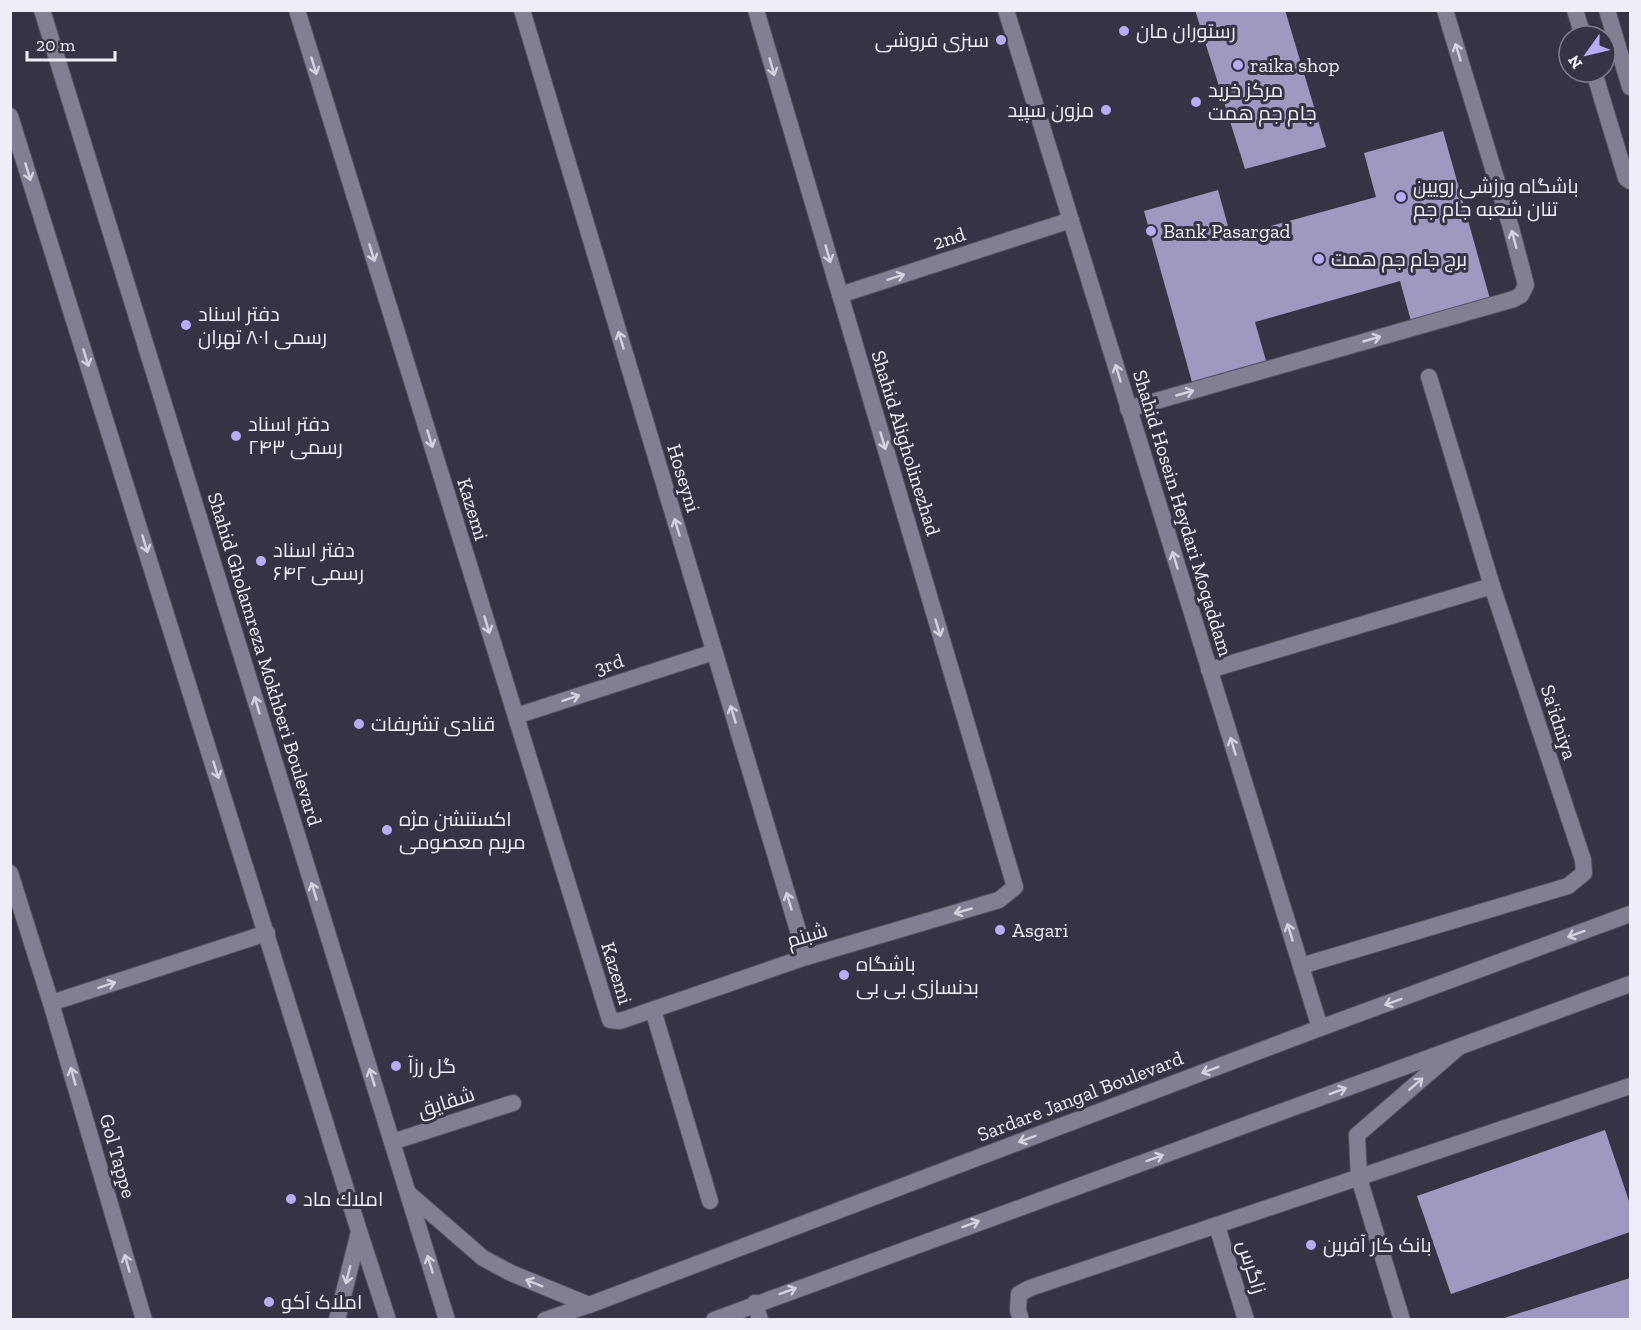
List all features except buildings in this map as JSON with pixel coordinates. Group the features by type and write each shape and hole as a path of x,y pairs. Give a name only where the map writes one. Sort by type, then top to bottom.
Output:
{"street":[{"name":"Shahid Gholamreza Mokhberi Boulevard","path":"42,10 447,1320"},
{"name":"Kazemi","path":"297,10 610,1020"},
{"name":"Hoseyni","path":"522,10 806,957"},
{"name":"Shahid Aligholinezhad","path":"756,10 1015,887"},
{"name":"Shahid Hosein Heydari Moqaddam","path":"1006,10 1320,1028"},
{"path":"1128,409 1514,299 1521,295 1526,285 1511,228 1445,10"},
{"path":"1607,10 1630,87"},
{"path":"1598,84 1626,178 1630,181"},
{"path":"10,116 388,1320"},
{"name":"2nd","path":"840,295 1071,220"},
{"name":"Sa'idniya","path":"1301,966 1568,886 1584,873 1582,860 1492,585 1429,377"},
{"path":"1209,670 1492,585"},
{"name":"3rd","path":"516,717 714,652"},
{"name":"Gol Tappe","path":"10,873 144,1320"},
{"name":"شبنم","path":"610,1020 620,1021 806,957 999,900 1015,887"},
{"name":"Sardare Jangal Boulevard","path":"546,1320 1320,1028 1630,914"},
{"path":"51,1004 267,933"},
{"path":"714,1320 758,1311 1630,984"},
{"path":"653,1010 710,1201"},
{"path":"1402,1320 1359,1178 1357,1135 1460,1046"},
{"path":"1021,1320 1018,1310 1019,1293 1030,1288 1630,1086"},
{"name":"شقایق","path":"392,1142 513,1103"},
{"path":"408,1192 483,1257 511,1273 589,1305"},
{"name":"زاگرس","path":"1217,1226 1246,1320"},
{"path":"337,1320 359,1232"}],"place":[{"name":"رستوران مان","path":"1124,31"},
{"name":"سبزی فروشی","path":"1001,40"},
{"name":"raika shop","path":"1238,65"},
{"name":"مرکز خرید جام جم همت","path":"1196,102"},
{"name":"مزون سپید","path":"1106,110"},
{"name":"باشگاه ورزشی رویین تنان شعبه جام جم","path":"1401,197"},
{"name":"Bank Pasargad","path":"1151,231"},
{"name":"برج جام جم همت","path":"1319,259"},
{"name":"دفتر اسناد رسمی ۸۰۱ تهران","path":"186,325"},
{"name":"دفتر اسناد رسمی ۲۴۳","path":"236,436"},
{"name":"دفتر اسناد رسمی ۶۴۲","path":"261,561"},
{"name":"قنادی تشریفات","path":"359,724"},
{"name":"اکستنشن مژه مریم معصومی","path":"387,830"},
{"name":"Asgari","path":"1000,930"},
{"name":"باشگاه بدنسازی بی بی","path":"844,975"},
{"name":"گل رزآ","path":"396,1066"},
{"name":"املاك ماد","path":"291,1199"},
{"name":"بانک کار آفرین","path":"1311,1245"},
{"name":"املاک آکو","path":"269,1302"}]}
